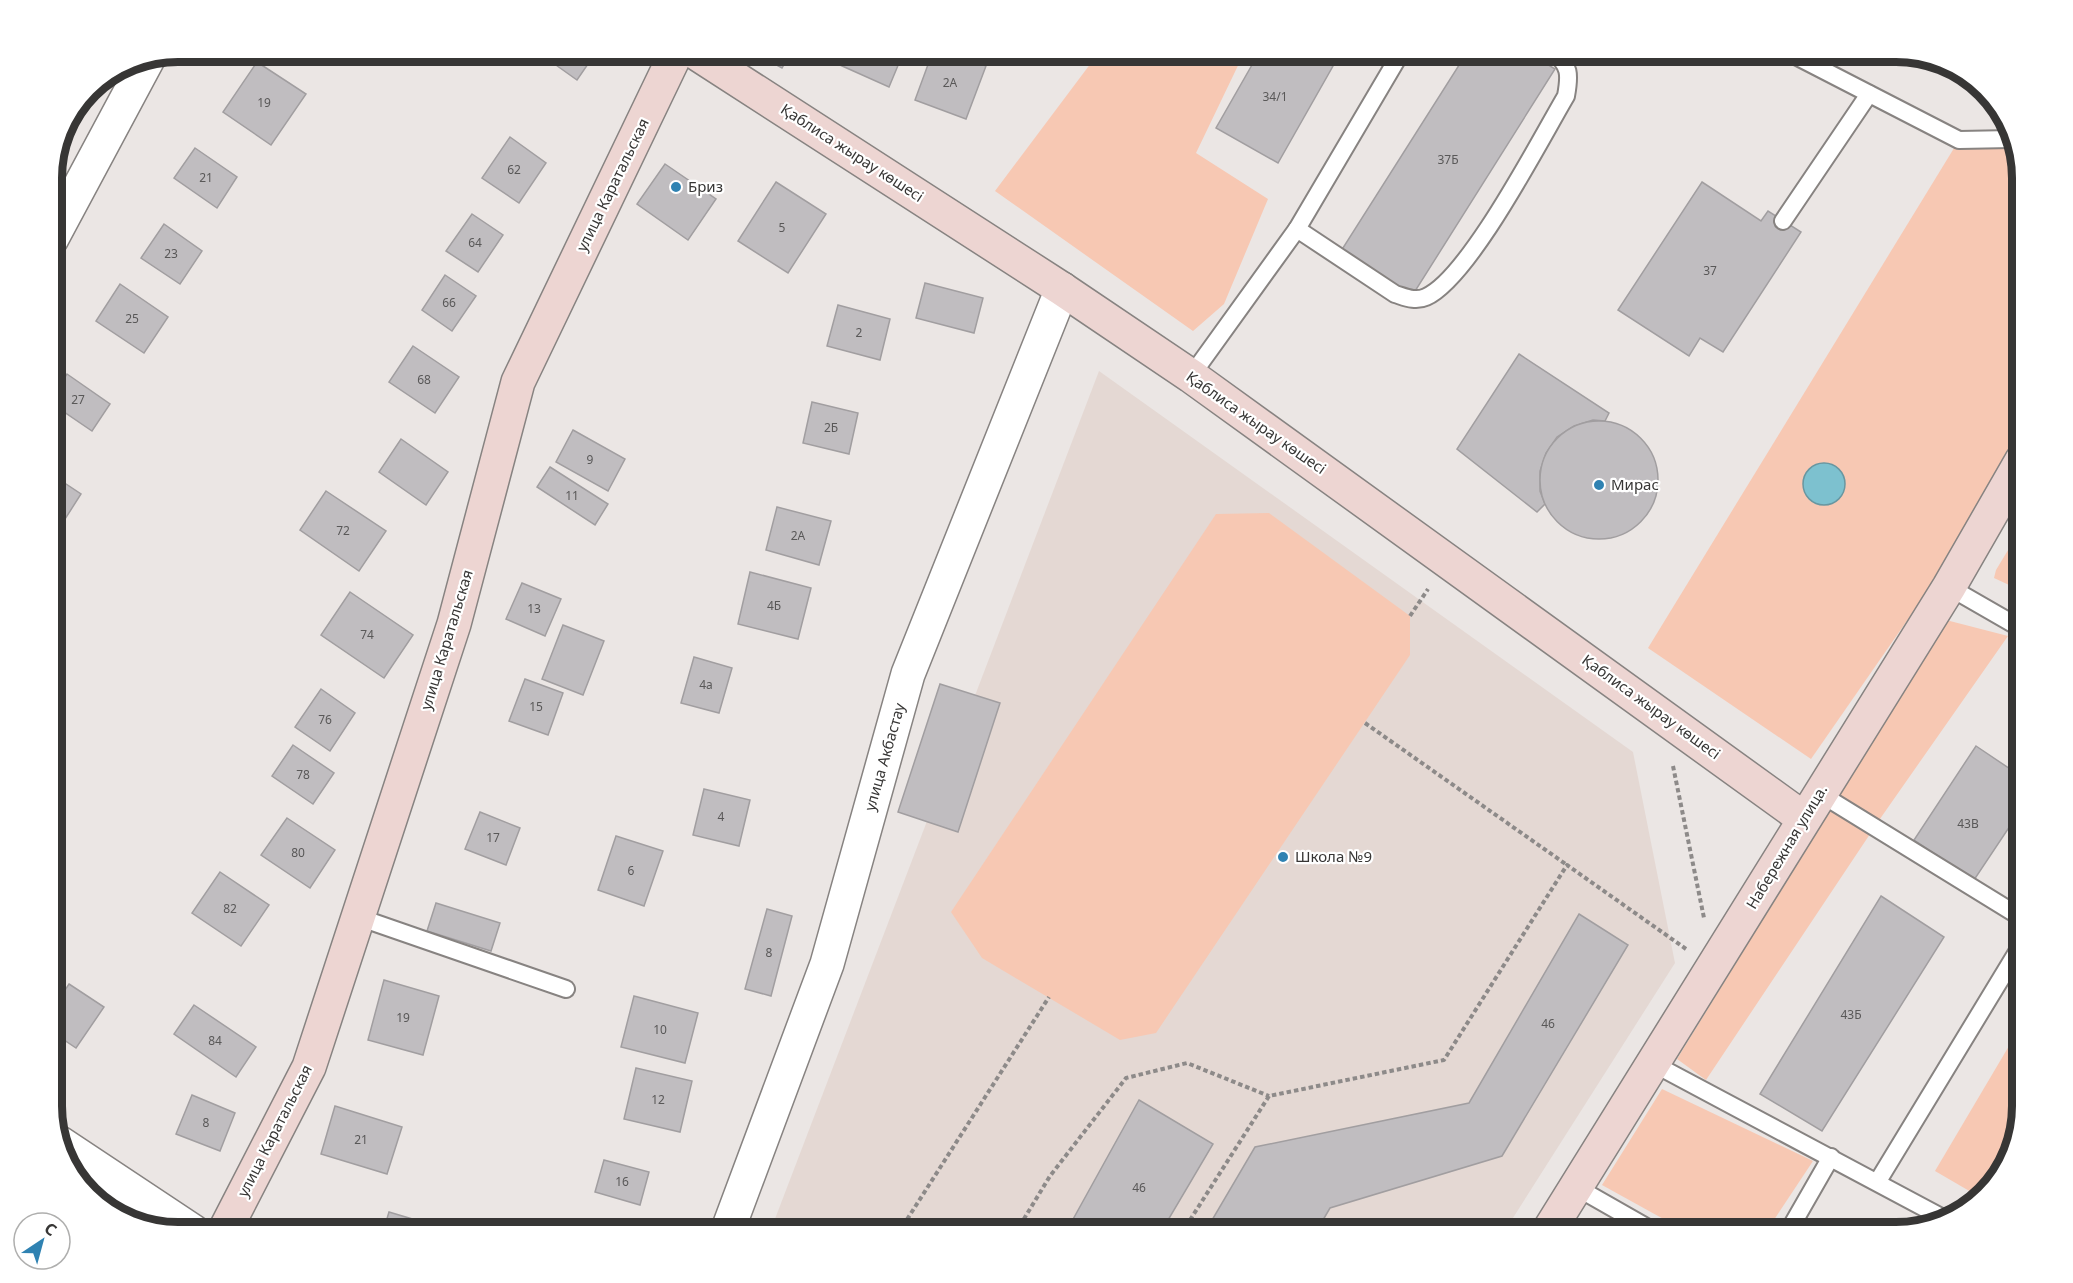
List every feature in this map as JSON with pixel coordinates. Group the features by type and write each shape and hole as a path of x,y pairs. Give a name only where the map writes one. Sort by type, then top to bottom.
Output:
{"street":[{"name":"улица Каратальская","path":"229,1222 309,1067 454,624 518,382 672,62"},
{"name":"Қаблиса жырау көшесі","path":"710,62 1062,289 1191,376 1663,716 1811,806"},
{"path":"62,219 144,67"},
{"name":"улица Акбастау","path":"731,1222 827,964 908,674 1062,289"},
{"name":"Набережная улица.","path":"1554,1222 1949,587 2011,479"},
{"path":"70,1150 179,1222"}],"lane":[{"path":"1191,376 1297,229 1396,62"},
{"path":"1297,229 1395,294 1411,299 1425,297 1451,279 1488,228 1566,96 1569,76 1564,62"},
{"path":"1807,62 1959,140 2005,139"},
{"path":"1784,221 1869,94"},
{"path":"1949,587 2011,623"},
{"path":"1811,806 2012,913"},
{"path":"358,917 566,988"},
{"path":"1878,1181 2012,961"},
{"path":"1654,1064 1831,1156 1937,1214"},
{"path":"1794,1222 1831,1156"},
{"path":"1576,1187 1637,1222"}],"path":[{"path":"1663,716 1714,968"},
{"path":"1365,723 1714,968"},
{"path":"1022,1222 1050,1176 1126,1078 1187,1063 1269,1096 1444,1060 1567,865"},
{"path":"905,1222 1049,997"},
{"path":"1190,1220 1269,1096"}],"shaded area":[{"path":"1092,62 1240,62 1196,153 1268,199 1224,304 1193,331 995,191"},
{"path":"2005,139 2009,155 2011,170 2011,470 1811,759 1648,648 1959,140"},
{"name":"Школа №9","path":"1099,371 1633,752 1675,963 1510,1222 774,1222"},
{"path":"1269,513 1410,616 1410,655 1156,1033 1120,1040 982,958 951,912 1216,514"},
{"path":"2011,545 2011,586 1994,578 1996,570"},
{"path":"1946,620 2008,636 1882,816 1706,1080 1677,1059"},
{"path":"2012,1041 2011,1121 2008,1136 1996,1164 1972,1193 1935,1171"},
{"path":"1662,1089 1813,1161 1773,1222 1669,1222 1602,1185"}],"water":[{"path":"1824,463 1839,469 1845,484 1839,499 1824,505 1809,499 1803,484 1809,469"}],"building":[{"path":"257,62 306,94 271,145 223,112"},
{"path":"552,62 589,62 577,80"},
{"path":"771,62 786,62 782,68"},
{"path":"841,62 899,62 889,87 840,65"},
{"path":"929,62 976,62 986,66 966,119 915,100"},
{"path":"1254,62 1326,62 1333,66 1278,163 1216,128"},
{"path":"1461,62 1544,62 1555,69 1412,296 1341,251"},
{"path":"510,137 546,163 519,203 482,178"},
{"path":"195,148 237,177 217,208 174,178"},
{"path":"665,164 716,199 688,240 637,204"},
{"path":"776,182 826,214 788,273 738,241"},
{"path":"1702,182 1761,221 1768,211 1801,232 1723,352 1700,338 1689,356 1618,310"},
{"path":"472,214 503,235 478,272 446,251"},
{"path":"164,224 202,251 180,284 141,258"},
{"path":"445,275 476,296 452,331 422,310"},
{"path":"925,283 983,298 974,333 916,318"},
{"path":"120,284 168,317 144,353 96,321"},
{"path":"838,305 890,319 880,360 827,346"},
{"path":"413,346 459,377 435,413 389,382"},
{"path":"1519,354 1609,413 1605,421 1593,420 1574,426 1557,437 1546,453 1540,471 1540,491 1545,504 1537,512 1457,449"},
{"path":"67,374 110,404 92,431 62,411 62,381"},
{"path":"812,402 858,413 849,454 803,443"},
{"name":"Мирас","path":"1599,421 1622,425 1641,438 1654,457 1658,480 1654,503 1641,522 1622,535 1599,539 1576,535 1557,522 1544,503 1540,480 1544,457 1557,438 1576,425"},
{"path":"573,430 625,459 608,491 556,462"},
{"path":"401,439 448,472 426,505 379,472"},
{"path":"550,467 608,504 595,525 537,487"},
{"path":"62,481 81,494 62,524"},
{"path":"326,491 386,531 359,571 300,530"},
{"path":"777,507 831,521 819,565 766,550"},
{"path":"750,572 811,588 798,639 738,624"},
{"path":"522,583 561,599 545,636 506,619"},
{"path":"350,592 413,635 384,678 321,635"},
{"path":"563,625 604,641 583,695 542,679"},
{"path":"694,657 732,668 719,713 681,703"},
{"path":"525,679 563,693 548,735 509,721"},
{"path":"940,684 1000,703 958,832 898,812"},
{"path":"321,689 355,713 330,751 295,727"},
{"path":"293,745 334,773 313,804 272,776"},
{"path":"1976,746 2012,770 2012,823 1974,880 1914,840"},
{"path":"704,789 750,800 739,846 693,835"},
{"path":"480,812 520,828 506,865 465,849"},
{"path":"287,818 335,850 310,888 261,855"},
{"path":"616,836 663,851 644,906 598,890"},
{"path":"220,872 269,905 241,946 192,913"},
{"path":"1881,896 1944,937 1822,1131 1760,1094"},
{"path":"436,903 500,923 491,951 427,931"},
{"path":"767,909 792,916 771,996 745,989"},
{"path":"1579,914 1628,945 1502,1156 1330,1208 1322,1222 1211,1222 1255,1147 1469,1103"},
{"path":"384,980 439,996 423,1055 368,1040"},
{"path":"69,984 104,1007 76,1048 62,1038 62,994"},
{"path":"634,996 698,1013 685,1063 621,1047"},
{"path":"194,1005 256,1047 236,1077 174,1034"},
{"path":"636,1068 692,1081 680,1132 624,1119"},
{"path":"192,1095 235,1113 220,1151 176,1134"},
{"path":"1139,1100 1213,1144 1167,1222 1072,1222"},
{"path":"335,1106 402,1127 387,1174 321,1154"},
{"path":"604,1160 649,1172 640,1205 595,1192"},
{"path":"389,1212 422,1222 386,1222"}],"place":[{"name":"Бриз","path":"676,187"},
{"name":"Мирас","path":"1599,485"},
{"name":"Школа №9","path":"1283,857"}]}
